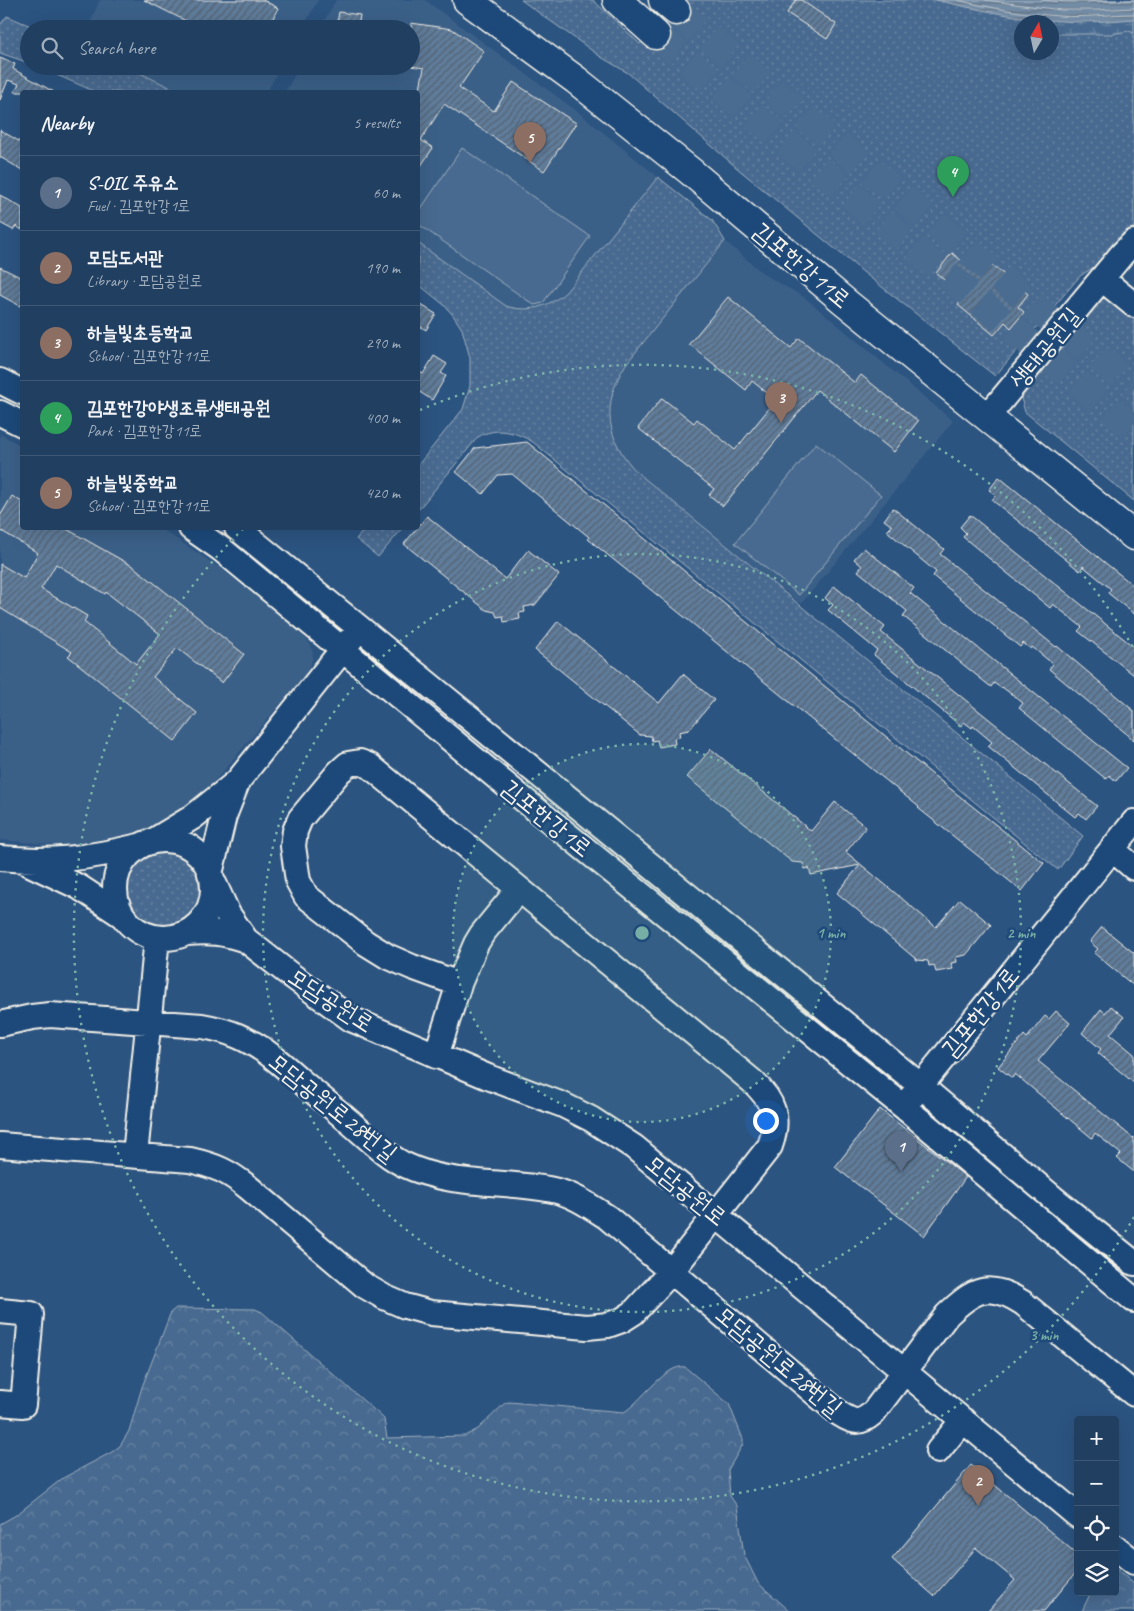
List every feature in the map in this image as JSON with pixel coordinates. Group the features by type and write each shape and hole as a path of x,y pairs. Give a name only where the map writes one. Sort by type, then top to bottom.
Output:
{"main road":[{"name":"김포한강11로","path":"467,0 584,86 690,171 844,300 1134,526"},
{"name":"김포한강11로","path":"477,0 583,79 991,413 1134,536"},
{"path":"617,0 656,35"}],"street":[{"name":"생태공원길","path":"991,413 1122,254 1134,242"},
{"path":"1102,279 1134,305"},
{"path":"0,381 20,391"},
{"path":"0,413 20,423"},
{"name":"김포한강1로","path":"194,530 221,549 342,650 904,1107 1134,1300"},
{"name":"김포한강1로","path":"239,530 921,1086 1053,1198 1134,1263"},
{"path":"246,940 215,932 186,934 170,938 157,938 144,934 132,927 123,916 116,902 114,885 118,870 127,856 193,816 237,782 360,628"},
{"path":"0,1146 190,1160 212,1165 230,1173 365,1286 405,1306 431,1313 587,1327 608,1325 634,1314 671,1272 770,1146 775,1132 772,1106 764,1092 370,766 360,762 348,764 338,772 300,819 293,846 298,881 306,896 366,944 412,967 460,984"},
{"path":"186,934 198,925 208,912 213,897 212,877 216,842 237,782"},
{"name":"김포한강1로","path":"904,1107 1134,822"},
{"path":"10,859 65,860 171,840 186,845 199,854 208,866 228,914 246,940"},
{"path":"1112,850 1134,868"},
{"path":"10,859 79,887 123,916"},
{"path":"436,1056 460,984 482,934 518,890"},
{"path":"135,1156 157,938"},
{"name":"모담공원로","path":"246,940 351,1019 436,1056 563,1105 591,1119 634,1147 1074,1513"},
{"name":"모담공원로28번길","path":"0,1024 50,1015 202,1026 221,1029 239,1036 259,1047 281,1063 384,1152 404,1164 428,1174 448,1179 554,1190 572,1196 588,1205 607,1217 840,1414 851,1421 864,1420 873,1412 947,1315 962,1301 976,1292 993,1290 1009,1294 1023,1303 1134,1394"},
{"path":"0,1311 31,1314 23,1406 0,1404"},
{"path":"938,1451 963,1420"},
{"path":"1119,1550 1134,1562"}],"shaded area":[{"path":"100,0 318,0 307,20 91,20"},
{"path":"336,0 425,0 578,112 658,177 566,292 557,300 538,308 526,310 506,306 420,244 420,90 286,90 295,75 420,75 420,20 325,20"},
{"path":"144,75 276,75 268,90 176,90"},
{"path":"725,241 765,275 804,297 953,421 801,604 639,474 627,462 613,439 610,409 615,384 620,373"},
{"path":"0,434 20,445 20,530 163,530 223,570 301,633 310,644 313,654 311,664 303,677 219,776 177,815 155,829 130,839 83,847 0,840"}],"green space":[{"path":"521,0 593,0 640,44 677,0 1134,0 1134,227 1127,231 1103,261 1080,276 995,376 863,272 737,168 628,73 601,57"},
{"path":"1134,0 1134,33 1129,31 1111,34 1059,34 1059,15 1030,15"},
{"path":"7,16 20,21 20,60 0,53 0,25"},
{"path":"57,75 144,75 176,90 91,90"},
{"path":"462,148 590,236 543,303 534,305 420,225 420,210"},
{"path":"658,177 712,220 725,241 626,364 618,379 610,407 610,421 613,435 619,448 639,474 1083,836 1058,870 533,442 520,435 499,431 478,437 420,508 420,463 463,409 470,386 470,358 462,329 453,315 443,304 420,286 420,244 506,306 530,309 552,302 566,292"},
{"path":"1105,296 1134,319 1134,501 1025,412 1021,398"},
{"path":"816,443 881,495 799,595 735,543"},
{"path":"364,530 401,530 378,557 356,539"},
{"path":"164,849 179,852 192,861 201,874 204,889 201,904 192,917 179,926 164,929 149,926 136,917 127,904 124,889 127,874 136,861 149,852"},
{"path":"176,1308 255,1309 262,1312 384,1419 387,1438 465,1436 478,1429 505,1403 509,1402 624,1412 661,1377 678,1367 685,1367 729,1404 743,1439 743,1444 728,1470 730,1496 737,1506 744,1555 758,1583 790,1611 0,1611 0,1524 16,1515 63,1478 120,1446 129,1431 142,1387 171,1312"},
{"path":"1119,1571 1134,1584 1134,1611 1082,1611 1089,1596 1119,1596"}],"water":[{"path":"936,0 1134,0 1134,19 1070,22 1059,21 1059,15 1014,16"}],"building":[{"path":"144,0 263,0 278,8 272,20 184,20"},
{"path":"796,0 801,0 836,24 827,39 787,13"},
{"path":"339,12 360,15 359,20 338,20"},
{"path":"420,24 452,29 484,51 459,88 494,111 513,82 576,123 544,171 444,104 421,140 433,148 420,167 419,90 424,68 420,67"},
{"path":"0,58 15,64 13,69 20,73 20,75 24,75 50,90 20,90 20,92 14,92 19,84 8,80 0,100"},
{"path":"0,130 20,142 20,169 0,157"},
{"path":"0,195 20,207 20,229 16,226 13,230 0,223"},
{"path":"952,253 967,265 971,261 981,269 987,261 1028,294 1018,307 1024,312 1011,328 1005,322 994,335 958,305 962,299 936,273"},
{"path":"0,267 20,277 20,306 0,295"},
{"path":"728,297 791,348 799,338 855,383 861,375 918,421 894,452 817,390 723,506 709,495 714,489 638,428 662,398 694,423 697,419 735,450 776,400 752,381 746,390 689,344"},
{"path":"420,304 436,314 426,330 420,326"},
{"path":"434,356 447,364 441,373 446,376 432,400 420,392 420,372 423,374"},
{"path":"527,442 933,775 1044,863 1022,891 588,539 589,537 512,474 498,475 483,494 456,472 475,448"},
{"path":"999,477 1134,586 1134,614 1108,593 1111,589 1083,566 1080,571 992,500 996,495 989,490"},
{"path":"12,496 20,501 20,530 69,530 134,567 244,654 222,683 177,648 153,677 197,713 175,741 68,656 72,652 0,608 0,564 24,578 38,553 0,530 0,516","holes":["56,564 105,594 106,592 160,634 136,664 84,622 87,616 41,589"]},
{"path":"893,508 944,549 940,554 1057,646 1134,711 1134,740 1049,669 1053,664 1032,647 1031,649 1023,643 1020,647 933,576 936,572 887,531 892,526 884,520"},
{"path":"970,515 1134,647 1134,675 1078,631 1082,627 1053,604 1050,608 963,537 966,533 960,527"},
{"path":"427,516 505,579 528,550 559,575 535,605 524,607 525,612 519,613 520,619 504,622 503,616 497,617 495,612 486,610 404,544 416,530 420,530 420,525"},
{"path":"864,548 914,588 910,593 1127,768 1116,781 1109,775 1106,779 1019,708 1023,703 994,683 991,687 903,616 907,611 858,571 862,566 854,559"},
{"path":"834,586 885,627 881,632 1097,806 1086,819 1079,813 1075,817 988,746 992,742 973,726 972,728 964,722 961,726 874,655 877,650 828,610 833,605 825,598"},
{"path":"558,621 659,703 683,674 714,700 689,730 679,732 680,737 674,738 675,744 659,747 657,740 652,741 651,736 640,735 535,650"},
{"path":"711,749 811,831 835,802 866,827 846,852 936,927 960,899 991,925 966,955 956,957 957,962 951,963 953,969 936,972 934,965 929,966 928,961 917,960 837,893 860,865 811,875 809,868 804,869 803,863 792,862 687,777"},
{"path":"1102,927 1134,953 1134,986 1094,953 1098,949 1090,942"},
{"path":"1111,1006 1124,1017 1110,1034 1134,1054 1134,1083 1098,1053 1101,1049 1082,1033 1101,1009 1105,1013"},
{"path":"1056,1011 1070,1023 1038,1061 1134,1137 1134,1172 1117,1158 1121,1154 1095,1133 1092,1138 1015,1074 1012,1078 998,1067 1024,1035 1027,1038 1045,1016 1049,1019"},
{"path":"880,1109 966,1177 924,1236 835,1167"},
{"path":"971,1465 1074,1552 1074,1575 1044,1611 988,1611 1015,1580 976,1548 934,1596 892,1559"}],"tunnel":[{"path":"676,11 1134,388"},
{"path":"656,35 1134,429"}],"place":[{"name":"하늘빛중학교","path":"530,163"},
{"name":"김포한강야생조류생태공원","path":"953,197"},
{"name":"하늘빛초등학교","path":"781,423"},
{"name":"S-OIL 주유소","path":"901,1172"},
{"name":"모담도서관","path":"978,1506"}]}
